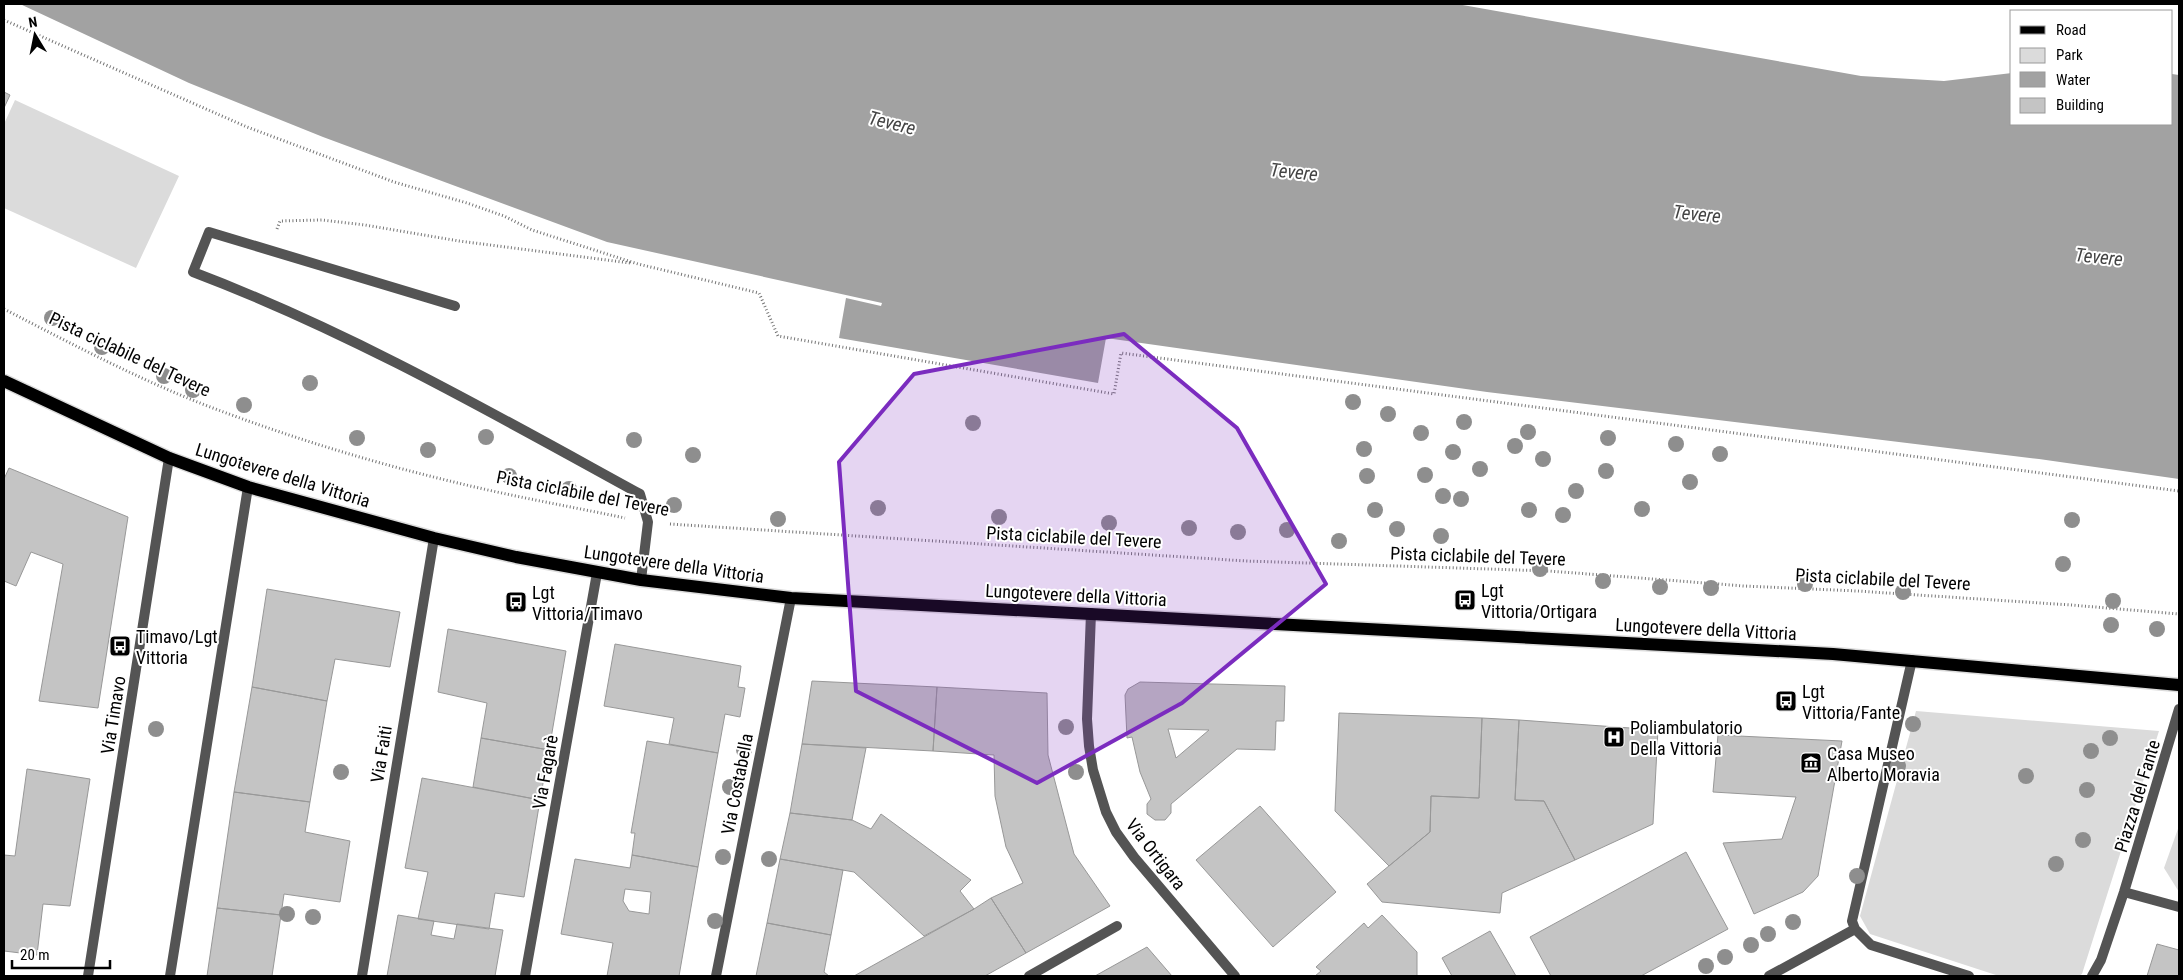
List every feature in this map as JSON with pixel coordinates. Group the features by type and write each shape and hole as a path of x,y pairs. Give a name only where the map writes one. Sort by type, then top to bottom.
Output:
{"main road":[{"name":"Lungotevere della Vittoria","path":"4,381 169,458 248,487 434,538 516,557 641,580 791,598 1545,637 1912,660 2179,685"}],"street":[{"path":"454,306 209,232 193,272 241,290 422,374 640,494 648,522 641,580"},
{"name":"Via Timavo","path":"88,976 169,458"},
{"path":"170,976 248,487"},
{"name":"Via Faiti","path":"362,976 434,538"},
{"name":"Via Fagarè","path":"525,976 597,573"},
{"name":"Via Costabella","path":"716,976 791,598"},
{"name":"Via Ortigara","path":"1092,614 1087,718 1088,746 1106,812 1116,832 1134,857 1235,976"},
{"path":"1912,660 1854,904 1852,921 1855,929 1871,944 1881,949 1969,976"},
{"name":"Piazza del Fante","path":"2092,976 2101,960 2124,892 2179,709"},
{"path":"2124,892 2179,907"},
{"path":"1029,976 1117,926"},
{"path":"1769,976 1855,929"}],"path":[{"path":"4,20 248,127 394,182 467,203 504,216 532,230 638,264 759,294 778,336 1114,394 1120,353 2179,491"},
{"path":"268,250 280,221 322,220 365,225 459,241 638,264"},
{"name":"Pista ciclabile del Tevere","path":"4,309 128,373 206,405 362,457 456,483 648,522 1246,561 1549,571 1744,586 1857,590 2179,614"}],"highlighted area":[{"path":"1124,334 1237,428 1326,584 1182,703 1037,783 856,691 839,462 914,374"}],"green space":[{"path":"15,100 179,176 136,268 4,208 4,124"},
{"path":"1916,711 2159,731 2082,974 2079,976 1999,976 1870,934 1860,916"},
{"path":"2179,826 2179,892 2164,868"}],"water":[{"name":"Tevere","path":"20,4 1457,4 1861,76 1944,81 2010,73 2010,125 2173,125 2173,74 2179,75 2179,479 2039,459 1487,392 1106,338 1098,383 839,338 846,298 881,306 882,303 607,242 323,137 189,83"}],"building":[{"path":"4,92 10,95 4,108"},
{"path":"9,468 128,517 98,708 39,701 63,564 31,552 16,586 4,581 4,479"},
{"path":"267,589 400,612 390,667 335,659 327,701 252,687"},
{"path":"448,629 566,651 549,750 481,738 487,703 438,692"},
{"path":"615,644 741,666 738,687 745,688 740,717 725,714 718,753 669,744 674,718 604,706"},
{"path":"812,681 937,687 933,751 802,744"},
{"path":"1140,682 1285,686 1284,721 1276,721 1275,750 1237,749 1171,804 1171,813 1165,820 1155,820 1147,814 1147,804 1151,799 1140,772 1132,737 1127,738 1125,695 1128,689","holes":["1168,729 1209,730 1176,758"]},
{"path":"252,687 327,701 310,802 234,792"},
{"path":"937,687 1047,693 1048,755 1074,854 1110,906 1026,953 991,898 1023,883 1006,847 995,796 994,755 933,751"},
{"path":"1339,713 1482,718 1479,798 1431,796 1430,832 1389,866 1335,811"},
{"path":"1482,718 1519,720 1515,800 1544,801 1575,860 1502,893 1500,913 1382,902 1367,884 1430,832 1431,796 1479,798"},
{"path":"1519,720 1658,730 1653,824 1575,860 1544,801 1515,800"},
{"path":"1718,735 1842,741 1818,876 1803,892 1754,914 1723,843 1782,839 1796,797 1713,792"},
{"path":"481,738 549,750 540,800 473,787"},
{"path":"647,741 718,753 698,867 632,855 635,833 631,833"},
{"path":"802,744 866,748 852,820 790,813"},
{"path":"27,769 90,779 70,906 43,904 37,955 4,951 4,855 15,856"},
{"path":"422,778 540,800 524,897 495,893 489,929 418,919 428,872 405,868"},
{"path":"234,792 310,802 305,832 350,841 340,902 284,894 281,915 217,908"},
{"path":"1260,806 1336,892 1273,947 1196,860"},
{"path":"790,813 852,820 871,829 881,814 971,880 960,891 974,909 924,936 854,872 780,859"},
{"path":"1686,852 1728,929 1641,976 1551,976 1530,937"},
{"path":"632,855 698,867 679,976 607,976 613,943 561,934 575,859 630,868","holes":["625,889 651,892 649,914 629,911 623,901"]},
{"path":"780,859 843,870 831,935 767,923"},
{"path":"991,898 1026,953 985,976 854,976 974,909"},
{"path":"217,908 281,915 272,976 207,976"},
{"path":"398,915 434,921 431,935 454,939 457,924 503,930 495,976 387,976"},
{"path":"1382,915 1417,952 1417,976 1315,976 1321,971 1316,967 1364,923 1368,928"},
{"path":"767,923 831,935 824,972 829,976 756,976"},
{"path":"1490,931 1516,976 1452,976 1442,958"},
{"path":"2157,944 2179,950 2179,976 2147,976"},
{"path":"1147,947 1172,976 1095,976"}],"place":[{"name":"Lgt Vittoria/Ortigara","path":"1465,600"},
{"name":"Lgt Vittoria/Timavo","path":"516,602"},
{"name":"Timavo/Lgt Vittoria","path":"120,646"},
{"name":"Lgt Vittoria/Fante","path":"1786,701"},
{"name":"Poliambulatorio Della Vittoria","path":"1614,737"},
{"name":"Casa Museo Alberto Moravia","path":"1811,763"}]}
